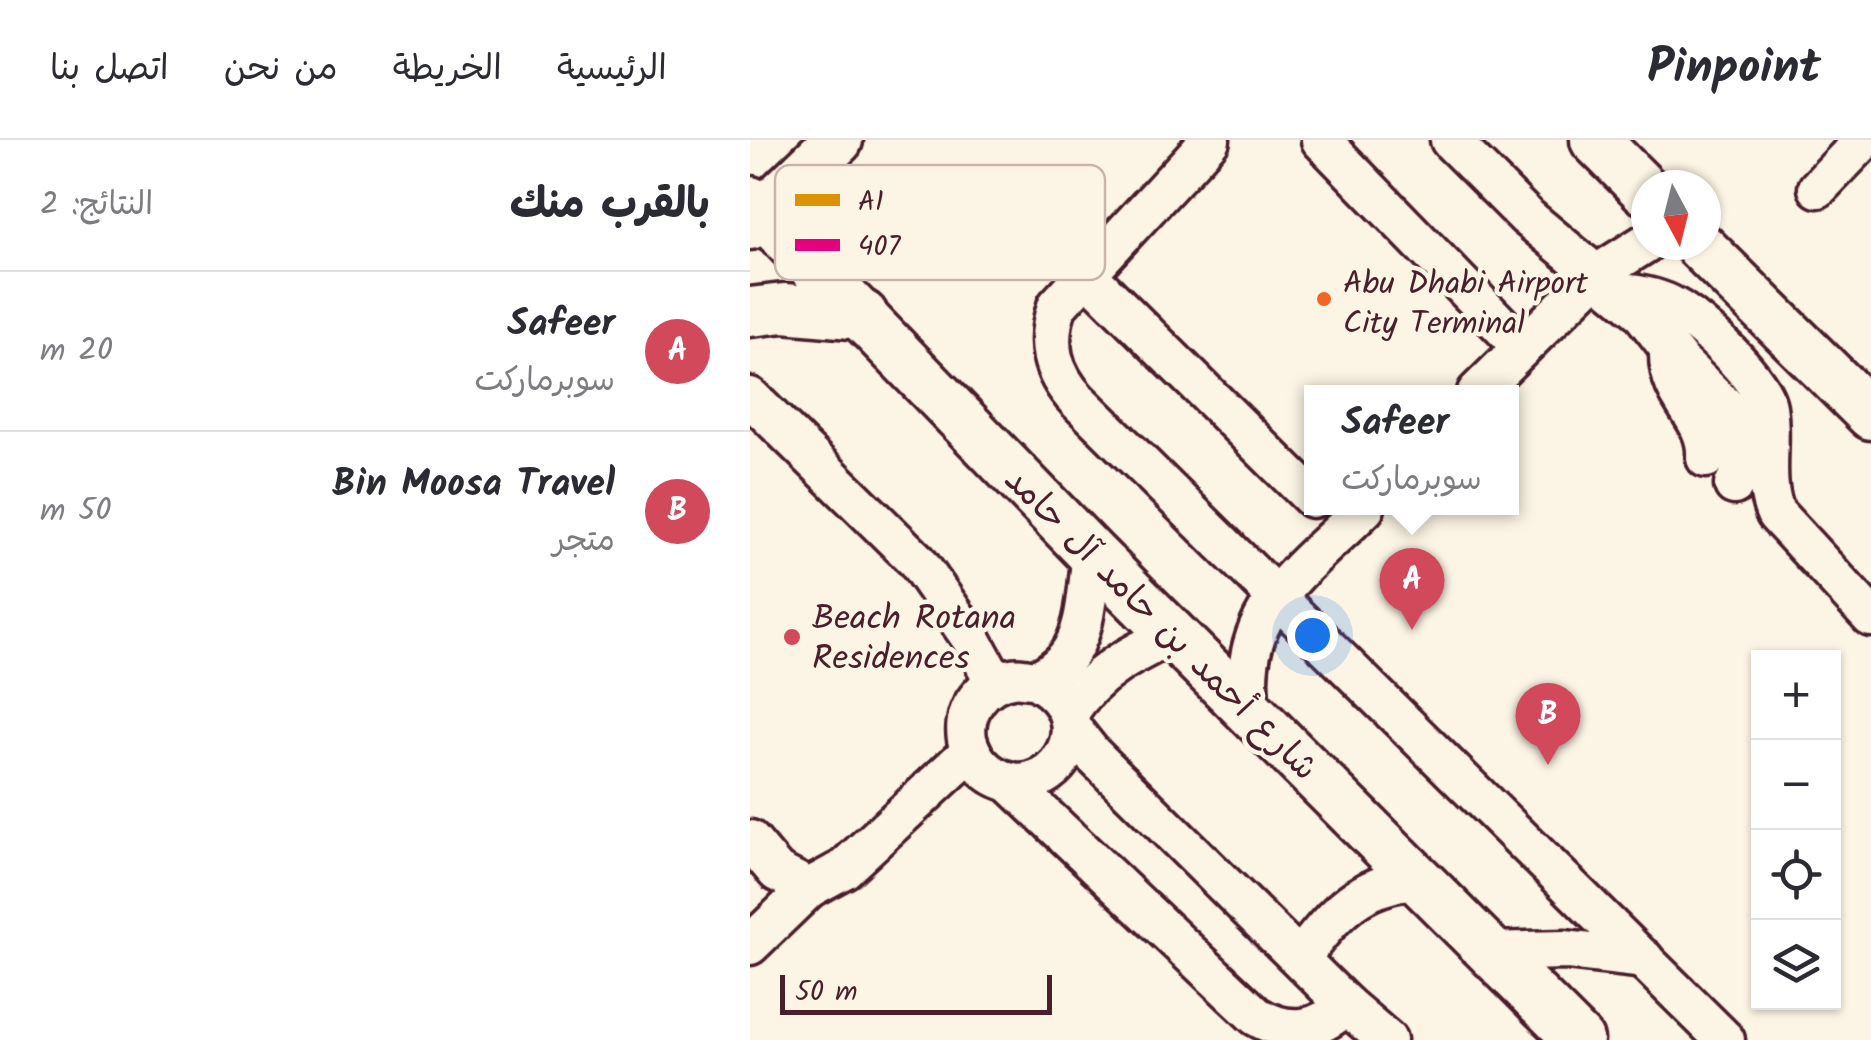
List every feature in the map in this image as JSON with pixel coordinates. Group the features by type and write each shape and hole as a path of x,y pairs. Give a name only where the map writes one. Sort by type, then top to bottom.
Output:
{"main road":[{"path":"809,165 838,140"},
{"path":"1596,140 1631,176"},
{"path":"754,213 775,195"},
{"name":"شارع أحمد بن حامد آل حامد","path":"754,213 775,233"},
{"path":"1715,260 1871,415"},
{"name":"شارع أحمد بن حامد آل حامد","path":"825,280 1172,635 1579,1040"},
{"path":"750,312 784,308 862,315"}],"lane":[{"path":"1105,253 1210,140"},
{"path":"1321,140 1522,347"},
{"path":"1450,140 1527,217 1649,320 1737,423 1744,456 1734,485"},
{"path":"1818,188 1864,140"},
{"path":"1484,385 1522,347 1609,283 1631,259"},
{"path":"1080,280 1056,306 1051,324 1052,358 1066,388 1725,1040"},
{"path":"1092,280 1304,490"},
{"path":"1609,283 1680,310 1754,381 1767,409 1770,496 1776,514 1871,617"},
{"path":"1669,347 1672,384 1701,428 1706,458"},
{"path":"750,397 916,561 972,640 995,682"},
{"path":"1251,712 1246,666 1251,642 1266,611 1343,515"},
{"path":"1034,679 1056,667 1075,645 1092,554"},
{"path":"1172,635 1104,672 1082,694 1071,720 1070,744 1052,770 1024,782 1008,781 992,775 971,752 966,736 972,704 995,682 1034,679 1062,697 1071,720 1092,754 1346,1005 1387,1040"},
{"path":"750,946 809,888 844,869 971,752"},
{"path":"1008,781 1256,1016 1271,1025 1303,1029 1334,1016 1346,1005"},
{"path":"750,840 777,872 809,888"},
{"path":"1300,958 1345,905 1390,882 1416,879"},
{"path":"1488,952 1566,950 1644,959"}],"place":[{"name":"Abu Dhabi Airport City Terminal","path":"1324,299"},
{"name":"Safeer","path":"1412,630"},
{"name":"Beach Rotana Residences","path":"792,637"},
{"name":"Bin Moosa Travel","path":"1548,765"}]}
